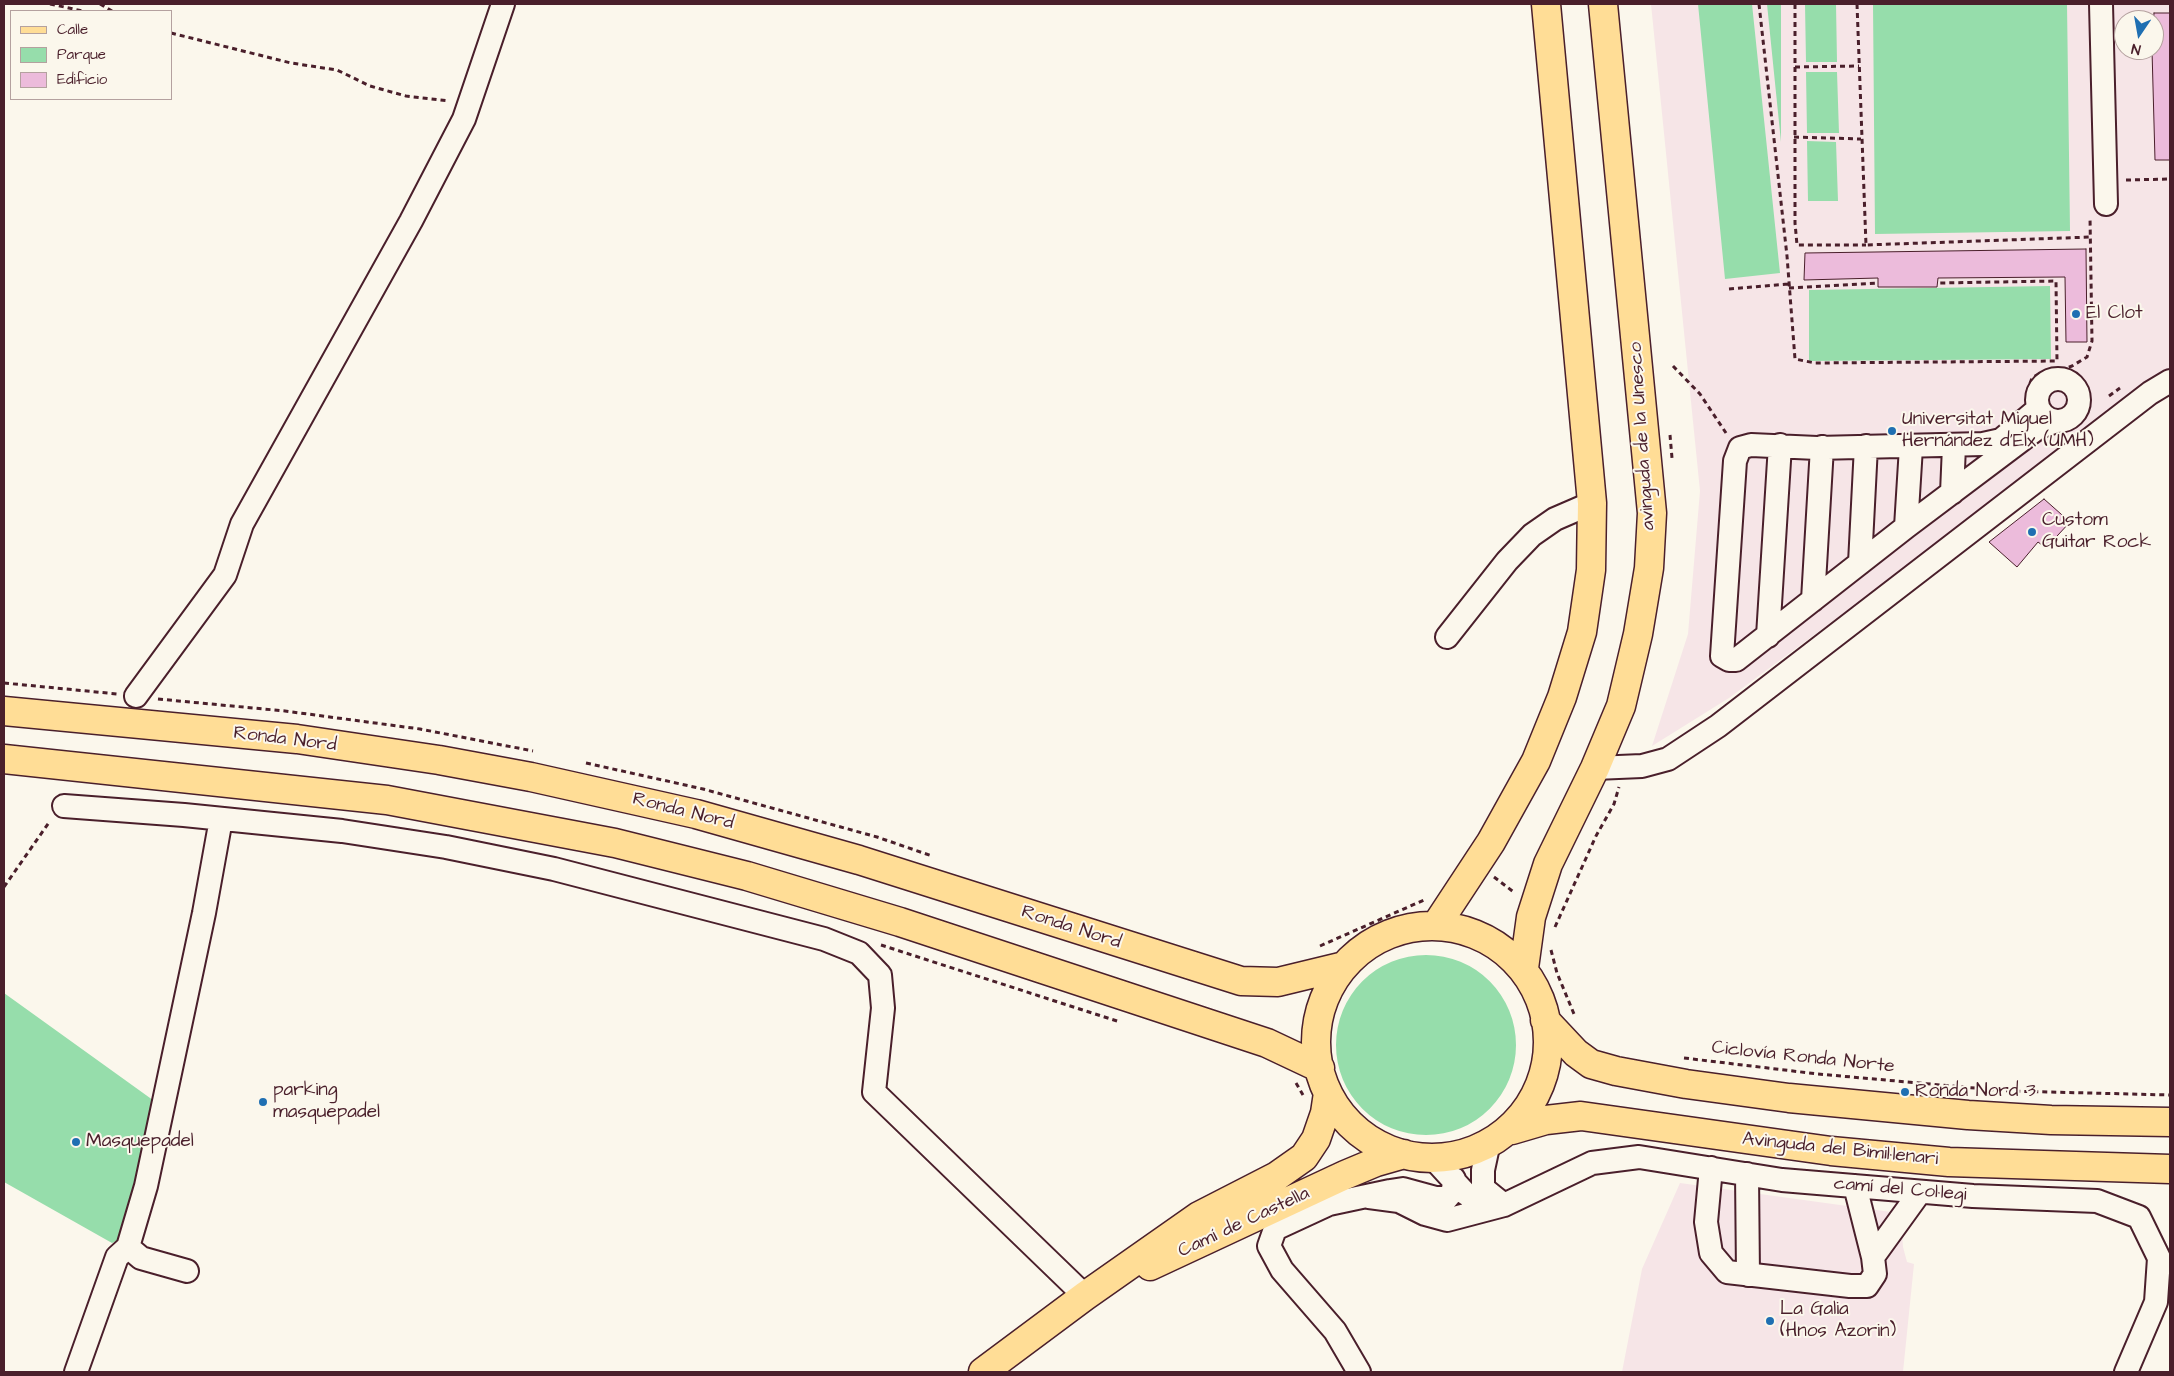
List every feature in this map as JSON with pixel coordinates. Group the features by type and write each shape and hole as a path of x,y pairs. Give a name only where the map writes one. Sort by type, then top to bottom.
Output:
{"main road":[{"path":"1437,924 1491,842 1536,761 1562,697 1582,632 1591,570 1592,503 1546,4"},
{"name":"avinguda de la Unesco","path":"1524,968 1531,918 1548,864 1595,768 1620,706 1638,634 1649,568 1652,513 1603,4"},
{"name":"Ronda Nord","path":"4,711 297,740 439,760 531,777 696,814 808,845 1242,981 1278,982 1344,966"},
{"path":"4,759 387,800 615,843 747,876 900,922 1268,1043 1324,1080"},
{"path":"1404,1154 1380,1146 1346,1122 1324,1080 1318,1035 1322,1011 1344,966 1371,943 1396,933 1437,924 1453,925 1500,944 1524,968 1534,988 1545,1020 1547,1048 1542,1077 1530,1106 1501,1136"},
{"path":"1545,1020 1576,1053 1592,1064 1616,1071 1686,1084 1789,1098 1968,1115 2051,1120 2170,1122"},
{"name":"Camí de Castella","path":"983,1372 1085,1296 1199,1216 1277,1176 1304,1157 1316,1139 1325,1113 1324,1080"},
{"name":"Avinguda del Bimil·lenari","path":"1404,1154 1432,1157 1479,1148 1501,1136 1546,1120 1581,1116 1609,1118 1732,1139 1940,1161 2081,1168 2170,1169"},
{"name":"Camí de Castella","path":"1085,1296 1345,1175 1376,1162 1404,1154"}],"street":[{"path":"136,696 225,575 242,524 411,221 464,119 503,4"},
{"path":"2101,4 2108,197"},
{"path":"2108,197 2109,4"},
{"path":"1595,768 1642,766 1668,759 1718,726 2150,393 2170,381"},
{"path":"2048,410 2090,441"},
{"path":"2048,410 2039,427 1906,527 1768,636 1736,660 1729,660 1722,656 1735,461 1740,448 1751,445 1911,447 1983,444 2001,440 2048,410"},
{"path":"1768,636 1780,445"},
{"path":"1860,563 1866,446"},
{"path":"1952,493 1954,446"},
{"path":"1813,600 1822,447"},
{"path":"1906,527 1911,447"},
{"path":"1447,637 1507,561 1532,535 1554,519 1592,503"},
{"path":"64,806 342,831 446,847 554,868 824,938 859,953 880,975 883,1008 874,1092 1085,1296"},
{"path":"76,1372 117,1257 128,1247 148,1177 204,913 221,819"},
{"path":"1501,1136 1483,1170 1483,1188 1504,1205"},
{"path":"1432,1157 1465,1193 1480,1203 1504,1205"},
{"name":"camí del Col·legi","path":"1369,1197 1399,1201 1425,1214 1447,1220 1473,1215 1504,1205 1592,1163 1639,1157 1782,1180 1973,1196 2097,1201 2138,1217 2159,1258 2156,1302 2126,1372"},
{"path":"1712,1168 1706,1222 1711,1253 1727,1272 1748,1275 1850,1286 1867,1286 1876,1274 1854,1186"},
{"path":"1747,1174 1748,1275"},
{"path":"1359,1372 1335,1331 1282,1270 1269,1246 1275,1228 1329,1204 1403,1189 1436,1198 1447,1198 1453,1191 1454,1179"},
{"path":"1873,1257 1920,1192"},
{"path":"128,1247 141,1258 187,1271"}],"path":[{"path":"50,4 77,10"},
{"path":"1759,4 1795,359 1804,362 2057,361 2056,281 1938,283"},
{"path":"1794,4 1794,223 1797,245 1866,245 2091,238"},
{"path":"1857,4 1866,245"},
{"path":"172,33 282,61 337,70 370,86 406,96 469,104"},
{"path":"1794,67 1859,66"},
{"path":"1794,137 1861,139"},
{"path":"2048,410 2032,378 2042,372 2057,371 2072,366 2087,357 2092,341 2091,238 2108,197 2170,179"},
{"path":"1729,289 1878,283"},
{"path":"1673,366 1700,394 1728,435"},
{"path":"1551,921 1551,934 1596,836 1614,804 1619,787"},
{"path":"4,887 47,825 64,806"},
{"path":"1550,946 1557,973 1575,1018"},
{"name":"Ciclovía Ronda Norte","path":"1682,1057 1818,1074 1989,1090 2170,1095"}],"shaded area":[{"name":"Universitat Miguel Hernández d'Elx (UMH)","path":"1651,4 2170,4 2170,371 1729,698 1652,746 1688,634 1700,491"},
{"name":"La Galia (Hnos Azorin)","path":"1680,1183 1891,1212 1917,1211 1902,1232 1907,1262 1914,1264 1903,1372 1622,1372 1642,1269"}],"green space":[{"path":"1698,4 1752,4 1780,273 1725,279"},
{"path":"1767,4 1781,4 1781,142"},
{"path":"1805,4 1836,4 1837,62 1806,62"},
{"path":"1873,4 2067,4 2070,231 1875,234"},
{"path":"1806,72 1837,72 1839,133 1807,133"},
{"path":"1807,141 1836,142 1838,201 1808,201"},
{"path":"2050,286 2051,359 1809,361 1809,290"},
{"path":"1426,955 1444,957 1460,962 1476,970 1490,981 1501,995 1509,1011 1514,1027 1516,1045 1514,1063 1509,1079 1501,1095 1490,1109 1476,1120 1460,1128 1444,1133 1426,1135 1408,1133 1392,1128 1376,1120 1362,1109 1351,1095 1343,1079 1338,1063 1336,1045 1338,1027 1343,1011 1351,995 1362,981 1376,970 1392,962 1408,957"},
{"name":"Masquepadel","path":"4,993 157,1103 121,1239 112,1243 4,1182"}],"building":[{"path":"2164,13 2170,13 2170,160 2155,160 2152,60 2164,60"},
{"name":"El Clot","path":"2086,249 2087,342 2066,342 2065,277 1938,278 1937,287 1878,287 1878,278 1804,280 1805,253"},
{"name":"Custom Guitar Rock","path":"2044,499 2070,522 2046,548 2038,542 2017,567 1989,542"}],"place":[{"name":"El Clot","path":"2076,314"},
{"name":"Universitat Miguel Hernández d'Elx (UMH)","path":"1892,431"},
{"name":"Custom Guitar Rock","path":"2032,532"},
{"name":"Ronda Nord 3","path":"1905,1092"},
{"name":"parking masquepadel","path":"263,1102"},
{"name":"Masquepadel","path":"76,1142"},
{"name":"La Galia (Hnos Azorin)","path":"1770,1321"}]}
